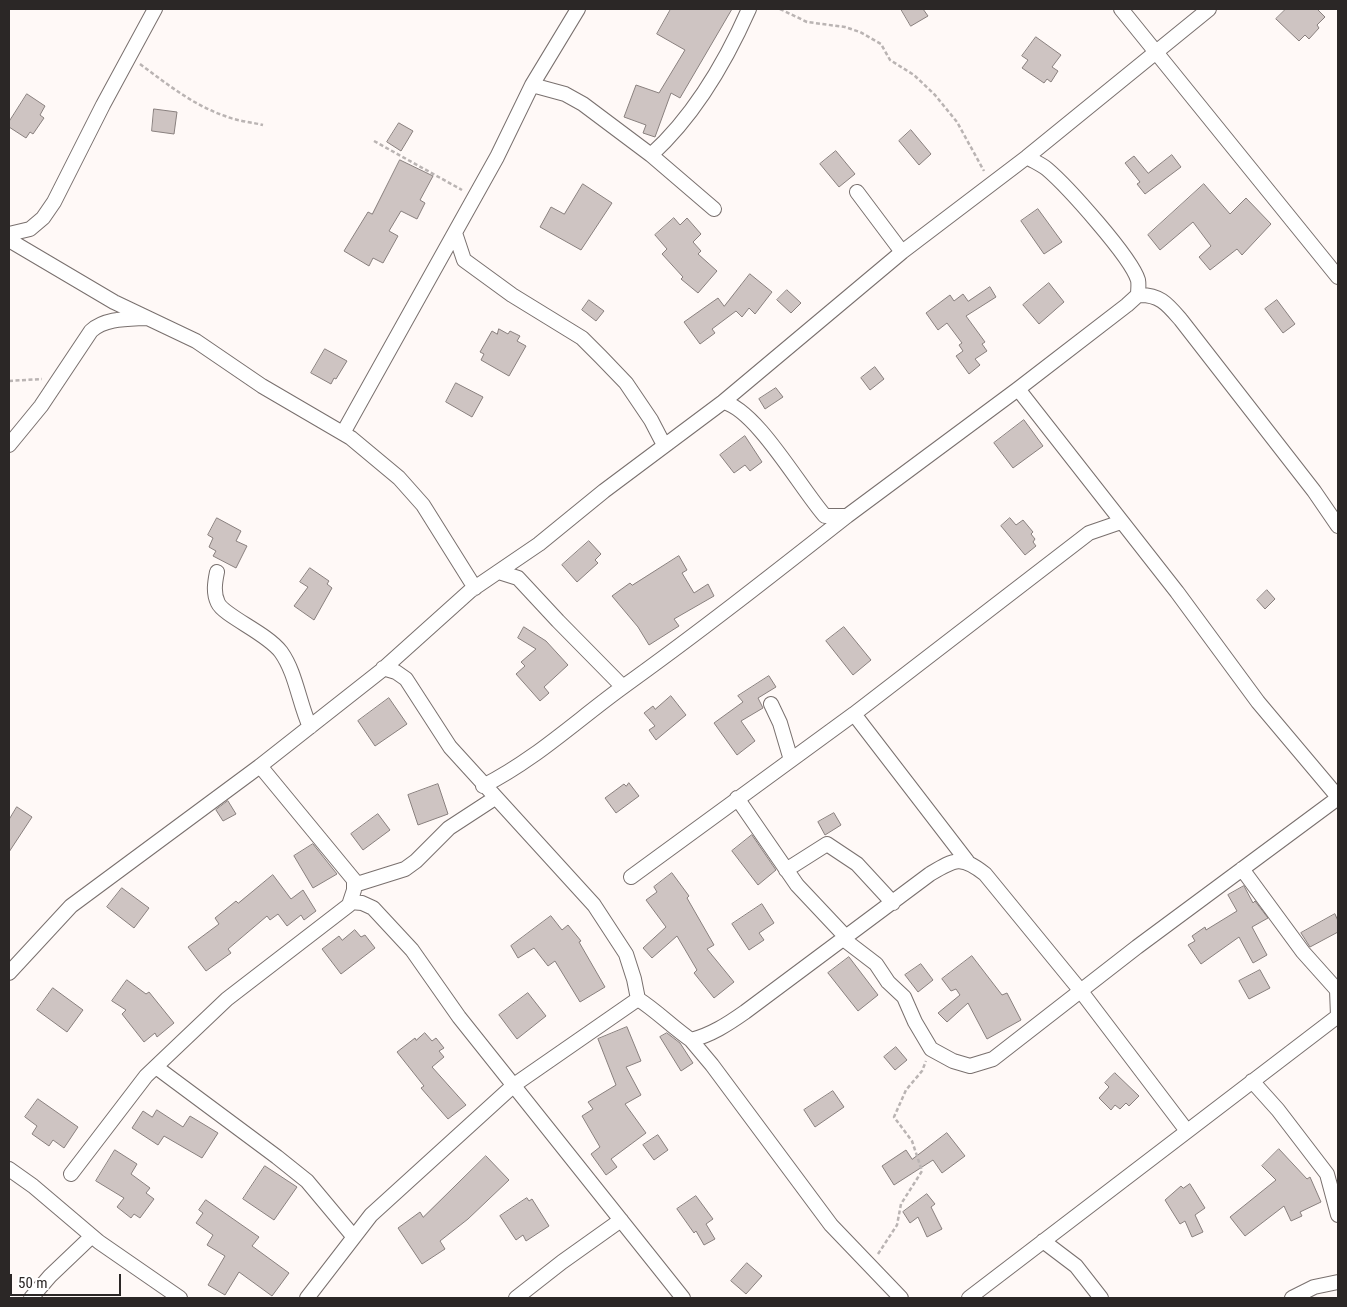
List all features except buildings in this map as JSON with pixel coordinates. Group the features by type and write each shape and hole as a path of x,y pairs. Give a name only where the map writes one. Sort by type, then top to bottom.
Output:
{"street":[{"path":"9,234 30,229 43,218 54,202 128,56 155,9"},
{"path":"343,433 475,197 532,85 578,9"},
{"path":"651,155 670,138 696,103 726,54 749,9"},
{"path":"1121,9 1158,52 1338,277"},
{"path":"9,973 71,906 260,766 383,668 475,588 540,544 604,491 723,402 902,252 1027,157 1210,9"},
{"path":"532,85 565,94 583,104 651,155 714,209"},
{"path":"1027,157 1046,168 1106,234 1137,278 1138,295"},
{"path":"857,192 902,252"},
{"path":"455,233 464,260 512,294 582,338 626,383 651,420 664,446"},
{"path":"9,240 114,302 204,345 244,375 343,433 372,454 399,478 422,505 475,588"},
{"path":"483,786 506,774 752,591 847,516 1018,389 1138,295 1150,294 1166,303 1336,518"},
{"path":"9,445 22,431 97,326 123,320 148,318"},
{"path":"737,798 797,885 844,937 876,964 888,982 904,996 915,1022 931,1049 953,1061 970,1066 993,1059 1080,990 1338,798 1258,702 1178,592 1018,389"},
{"path":"723,402 740,409 778,452 825,516 832,518 847,516"},
{"path":"631,877 854,714 1089,533 1121,522"},
{"path":"217,572 214,584 218,603 226,611 271,641 280,651 287,663 310,727"},
{"path":"499,572 518,578 623,687"},
{"path":"383,668 396,672 406,679 450,747 483,786 594,905 626,954 638,999 656,1010 676,1030 691,1040 712,1065 832,1225 901,1298"},
{"path":"771,704 780,723 791,760"},
{"path":"854,714 967,861 985,874 1080,990 1187,1131"},
{"path":"71,1174 146,1076 227,999 350,902 354,880 260,766"},
{"path":"354,885 405,869 416,861 449,828 495,798"},
{"path":"786,870 827,844 857,864 893,903"},
{"path":"691,1040 725,1026 946,864 956,860 967,861"},
{"path":"969,1298 1338,1016 1337,990 1304,952 1242,869"},
{"path":"350,902 373,908 412,950 459,1017 683,1298"},
{"path":"307,1298 371,1215 514,1085 638,999"},
{"path":"156,1067 307,1181 353,1236"},
{"path":"1252,1081 1278,1110 1334,1182 1338,1215"},
{"path":"9,1169 33,1186 92,1236 180,1298"},
{"path":"516,1298 621,1220"},
{"path":"31,1298 50,1276 92,1236"},
{"path":"1043,1241 1076,1266 1101,1298"},
{"path":"1292,1298 1314,1287 1338,1282"}],"path":[{"path":"780,9 807,22 845,27 860,32 881,44 890,60 914,75 946,109 974,150 990,184"},
{"path":"128,56 181,94 206,109 227,117 263,125"},
{"path":"374,141 475,197"},
{"path":"9,381 58,380"},
{"path":"869,1265 891,1236 897,1225 901,1204 922,1171 912,1141 894,1117 906,1090 922,1070 931,1049"}]}
